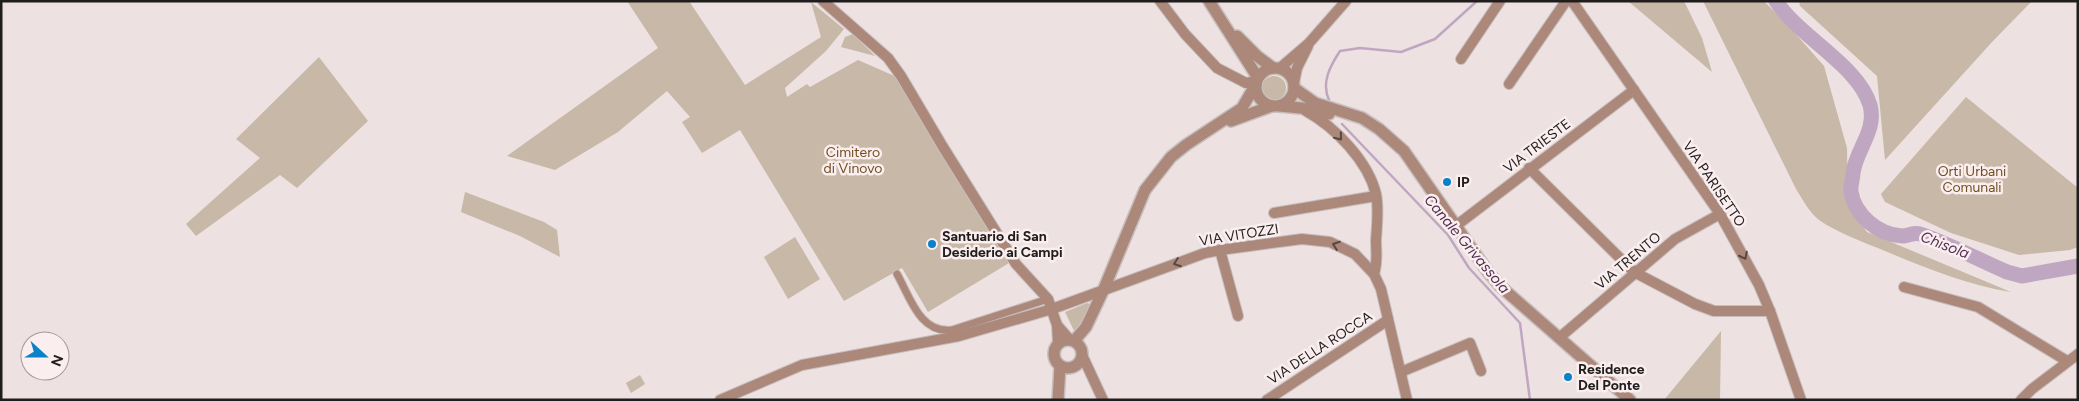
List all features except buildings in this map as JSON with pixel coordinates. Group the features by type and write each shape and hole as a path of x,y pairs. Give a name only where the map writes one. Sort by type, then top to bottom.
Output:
{"street":[{"path":"822,1 888,58 901,76 1016,264 1048,299 1057,325 1103,400"},
{"path":"1160,1 1185,34 1217,68 1246,83 1257,81"},
{"path":"1209,1 1257,81 1256,90 1261,101 1276,106 1301,108 1336,115 1379,129"},
{"path":"1058,400 1060,386 1075,356 1145,190 1171,157 1242,108 1257,81 1267,69 1276,68 1309,43 1346,1"},
{"path":"1461,59 1500,1"},
{"path":"1509,84 1566,1"},
{"name":"VIA PARISETTO","path":"1572,1 1720,214 1745,258 1770,311 1800,400"},
{"path":"1222,22 1257,56 1289,74 1294,86 1315,103 1362,118 1379,129 1404,151 1488,272 1500,286 1630,400"},
{"path":"1218,125 1290,100 1297,68 1309,43"},
{"name":"VIA TRIESTE","path":"1457,225 1529,168 1634,90"},
{"path":"1301,108 1320,118 1333,129 1364,167 1372,180 1378,213 1377,260 1374,274 1381,289 1407,400"},
{"path":"1529,168 1634,272 1695,304 1714,311 1770,311"},
{"path":"1274,212 1376,196"},
{"name":"VIA TRENTO","path":"1559,338 1634,272 1675,239 1720,214"},
{"name":"VIA VITOZZI","path":"720,400 802,365 958,336 1052,309 1205,253 1220,250 1302,240 1330,242 1355,254 1374,274"},
{"path":"1220,250 1238,316"},
{"path":"897,274 924,321 939,330 952,330 1048,299"},
{"path":"1904,287 1978,308 2067,361"},
{"name":"VIA DELLA ROCCA","path":"1266,400 1388,320"},
{"path":"1057,325 1058,344 1054,356 1075,356"},
{"path":"1058,344 1075,356"},
{"path":"1401,372 1470,344 1481,371"},
{"path":"2021,400 2032,389 2078,354"}],"green space":[{"name":"Cimitero di Vinovo","path":"627,1 689,1 745,85 821,37 811,2 844,29 826,51 785,88 787,97 807,84 810,87 858,60 899,78 1009,263 928,312 902,268 844,301 740,130 702,153 682,122 690,117 667,91 618,132 555,170 507,156 658,48"},
{"path":"1628,1 1684,1 1702,38 1712,72"},
{"path":"1703,1 1764,1 1824,66 1847,148 1848,206 1867,232 2011,292 1979,285 1931,270 1851,237 1815,217 1796,189"},
{"path":"1799,1 2032,1 1992,42 1885,160 1877,76 1800,6"},
{"path":"853,34 875,56 841,47 845,37"},
{"path":"319,57 368,121 297,188 280,175 196,236 186,224 260,158 236,139"},
{"path":"1274,76 1279,77 1285,83 1285,93 1279,99 1274,100 1269,99 1263,93 1262,88 1263,83 1269,77"},
{"name":"Orti Urbani Comunali","path":"1966,97 2078,188 2078,247 2070,250 2019,255 1951,233 1885,202 1881,194"},
{"path":"465,192 544,222 557,230 560,257 520,236 461,212"},
{"path":"795,237 820,279 788,299 764,257"},
{"path":"1087,303 1092,305 1077,337 1065,312"},
{"path":"1721,331 1720,400 1664,400"},
{"path":"640,375 645,384 631,393 626,383"}],"waterway":[{"name":"Canale Grivassola","path":"1329,100 1326,81 1340,51 1360,48 1401,52 1435,39 1477,1"},
{"name":"Chisola","path":"1776,1 1798,26 1853,77 1863,90 1870,105 1871,123 1855,164 1851,190 1857,208 1869,222 1876,228 1893,235 1920,234 2007,272 2022,276 2078,266"},
{"name":"Canale Grivassola","path":"1342,124 1448,235 1469,268 1520,323 1530,400"}],"place":[{"name":"IP","path":"1447,182"},
{"name":"Santuario di San Desiderio ai Campi","path":"932,244"},
{"name":"Residence Del Ponte","path":"1568,377"}]}
